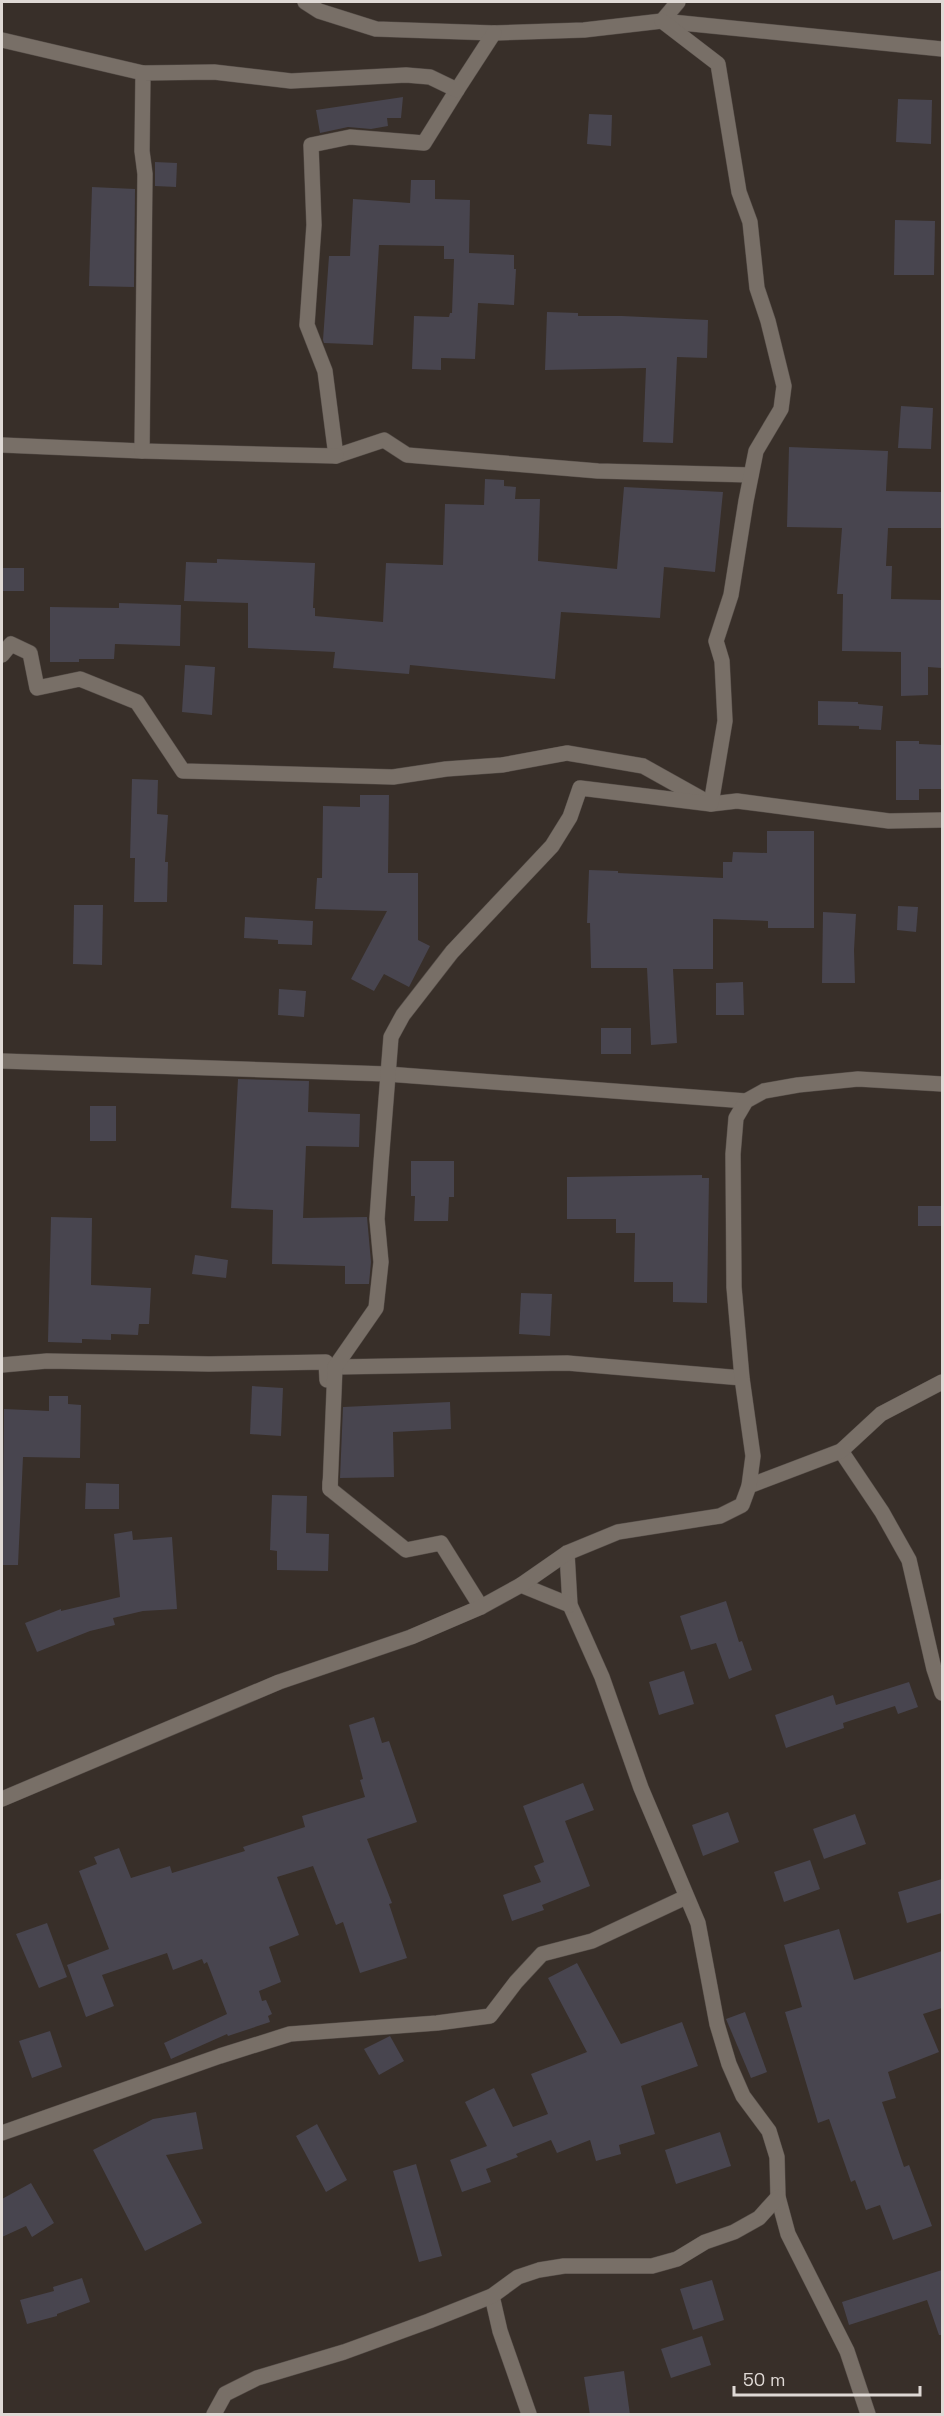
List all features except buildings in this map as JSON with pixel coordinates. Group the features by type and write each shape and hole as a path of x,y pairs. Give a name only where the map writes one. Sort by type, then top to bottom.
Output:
{"street":[{"path":"305,2 319,11 376,29 494,33 584,30 662,21 942,49"},
{"path":"662,21 678,2"},
{"path":"662,21 718,64 739,192 750,222 757,288 768,321 784,386 781,409 756,451 731,595 716,641 722,661 725,721 711,804"},
{"path":"336,456 325,371 307,325 314,225 311,145 350,137 424,142 494,33"},
{"path":"2,40 143,73 214,72 291,81 406,75 430,77 457,90"},
{"path":"142,451 145,174 142,151 143,73"},
{"path":"2,445 336,456 384,440 407,455 598,471 751,475"},
{"path":"2,655 11,644 30,653 37,688 80,679 137,702 183,771 393,777 446,769 502,765 567,753 642,765 711,804"},
{"path":"330,1489 335,1367 376,1308 381,1262 378,1218 391,1037 403,1015 452,952 552,846 570,817 580,788 711,804 737,801 889,821 942,820"},
{"path":"2,1061 387,1074 746,1101"},
{"path":"2,1799 279,1682 411,1637 481,1607 521,1585 567,1553 618,1532 720,1516 742,1505 749,1486 753,1456 742,1378 734,1287 733,1154 736,1118 746,1101 764,1091 798,1085 858,1079 942,1084"},
{"path":"2,1365 47,1361 209,1364 326,1362 330,1489 405,1550 441,1543 481,1607"},
{"path":"335,1367 567,1363 742,1378"},
{"path":"749,1486 841,1451 881,1414 942,1382"},
{"path":"841,1451 882,1512 909,1560 934,1669 942,1693"},
{"path":"567,1553 570,1605 602,1677 641,1788 698,1923 717,2024 729,2064 743,2096 769,2131 772,2140 777,2157 778,2197 788,2234 848,2351 868,2415"},
{"path":"521,1585 570,1605"},
{"path":"2,2133 220,2056 290,2034 426,2024 490,2016 516,1982 542,1954 592,1941 686,1897"},
{"path":"214,2415 225,2394 257,2378 344,2352 492,2296 518,2277 539,2270 564,2266 652,2266 677,2259 705,2242 734,2232 759,2218 778,2197"},
{"path":"492,2296 500,2331 529,2415"}]}
